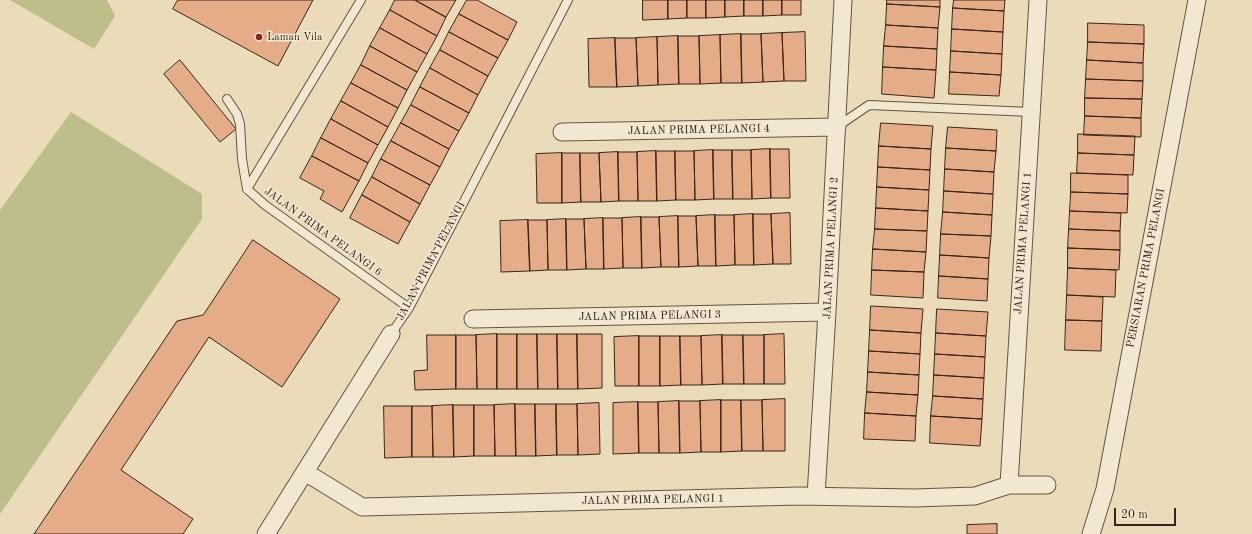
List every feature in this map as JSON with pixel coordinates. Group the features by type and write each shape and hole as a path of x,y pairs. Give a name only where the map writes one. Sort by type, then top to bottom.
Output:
{"street":[{"name":"JALAN PRIMA PELANGI 2","path":"816,496 843,0"},
{"name":"JALAN PRIMA PELANGI 1","path":"1008,485 1038,0"},
{"name":"PERSIARAN PRIMA PELANGI","path":"1091,534 1105,489 1197,0"},
{"name":"JALAN PRIMA PELANGI 4","path":"562,132 837,127"},
{"name":"JALAN PRIMA PELANGI 3","path":"473,319 827,312"},
{"name":"JALAN PRIMA PELANGI","path":"266,534 391,334"},
{"name":"JALAN PRIMA PELANGI 1","path":"305,472 362,507 816,496 914,498 975,496 1008,485 1047,485"}],"lane":[{"name":"JALAN PRIMA PELANGI 6","path":"360,0 247,189 265,205 409,308"},
{"name":"JALAN PRIMA PELANGI","path":"391,334 409,308 568,0"},
{"path":"227,99 237,114 240,124 242,159 247,189"},
{"path":"837,127 869,105 1032,112"}],"green space":[{"path":"10,0 107,0 115,16 94,49"},
{"path":"71,112 202,194 202,219 0,514 0,210"}],"building":[{"name":"Laman Vila","path":"178,0 313,0 278,66 173,9"},
{"path":"395,0 415,0 446,17 437,36 390,10"},
{"path":"415,0 456,0 446,17"},
{"path":"467,0 477,0 517,22 508,40 459,14"},
{"path":"643,0 668,0 668,19 643,20"},
{"path":"668,0 687,0 687,18 668,19"},
{"path":"687,0 706,0 706,18 687,18"},
{"path":"706,0 725,0 725,17 706,18"},
{"path":"725,0 744,0 744,16 725,17"},
{"path":"744,0 763,0 763,16 744,16"},
{"path":"763,0 782,0 782,15 763,16"},
{"path":"782,0 801,0 801,15 782,15"},
{"path":"887,0 940,0 940,7 887,4"},
{"path":"954,0 1005,0 1004,11 953,8"},
{"path":"887,4 940,7 938,28 886,25"},
{"path":"953,8 1004,11 1003,32 952,29"},
{"path":"390,10 437,36 427,54 380,28"},
{"path":"459,14 508,40 498,58 449,32"},
{"path":"1088,23 1144,25 1144,44 1088,42"},
{"path":"886,25 938,28 937,49 884,46"},
{"path":"380,28 427,54 417,72 370,46"},
{"path":"952,29 1003,32 1002,54 951,51"},
{"path":"449,32 498,58 488,76 440,50"},
{"path":"805,32 806,81 784,81 782,33"},
{"path":"782,33 784,81 763,82 761,34"},
{"path":"741,34 761,34 763,82 742,83"},
{"path":"741,34 742,83 721,83 720,35"},
{"path":"720,35 721,83 700,84 699,36"},
{"path":"678,36 699,36 700,84 679,84"},
{"path":"678,36 679,84 658,85 657,37"},
{"path":"657,37 658,85 638,86 636,38"},
{"path":"615,38 617,87 589,87 588,39"},
{"path":"615,38 636,38 638,86 617,87"},
{"path":"1088,42 1144,44 1143,63 1087,60"},
{"path":"370,46 417,72 407,90 361,65"},
{"path":"884,46 937,49 936,70 883,67"},
{"path":"440,50 488,76 478,95 430,68"},
{"path":"951,51 1002,54 1001,75 950,72"},
{"path":"180,60 236,129 220,142 164,74"},
{"path":"1087,60 1143,63 1143,81 1086,79"},
{"path":"361,65 407,90 398,108 351,83"},
{"path":"883,67 936,70 934,98 882,94"},
{"path":"430,68 478,95 469,113 420,87"},
{"path":"950,72 1001,75 999,96 949,94"},
{"path":"1086,79 1143,81 1142,99 1085,98"},
{"path":"351,83 398,108 388,127 341,101"},
{"path":"420,87 469,113 459,131 411,105"},
{"path":"1085,98 1142,99 1141,118 1085,116"},
{"path":"341,101 388,127 378,145 331,119"},
{"path":"411,105 459,131 449,149 401,123"},
{"path":"1085,116 1141,118 1141,137 1084,135"},
{"path":"331,119 378,145 368,163 321,138"},
{"path":"401,123 449,149 440,167 391,141"},
{"path":"881,123 933,126 931,149 879,146"},
{"path":"948,127 997,130 996,151 946,148"},
{"path":"1078,134 1135,136 1134,155 1078,153"},
{"path":"321,138 368,163 359,181 312,156"},
{"path":"391,141 440,167 430,185 381,159"},
{"path":"879,146 931,149 930,170 878,167"},
{"path":"946,148 996,151 994,172 945,169"},
{"path":"770,149 789,149 790,198 771,198"},
{"path":"770,149 771,198 752,199 751,150"},
{"path":"713,150 732,150 733,199 714,199"},
{"path":"713,150 714,199 695,200 694,151"},
{"path":"732,150 751,150 752,199 733,199"},
{"path":"656,151 675,151 676,200 657,201"},
{"path":"656,151 657,201 638,201 637,152"},
{"path":"675,151 694,151 695,200 676,200"},
{"path":"618,152 637,152 638,201 619,201"},
{"path":"618,152 619,201 601,202 599,153"},
{"path":"562,153 562,203 537,203 536,154"},
{"path":"562,153 580,153 581,202 562,203"},
{"path":"580,153 599,153 601,202 581,202"},
{"path":"1078,153 1134,155 1133,175 1077,173"},
{"path":"312,156 359,181 342,212 320,199 324,191 300,178"},
{"path":"381,159 430,185 420,204 372,177"},
{"path":"878,167 930,170 929,190 877,187"},
{"path":"945,169 994,172 993,194 944,191"},
{"path":"1071,173 1128,175 1128,194 1071,192"},
{"path":"372,177 420,204 410,222 362,195"},
{"path":"877,187 929,190 928,211 876,208"},
{"path":"944,191 993,194 992,215 943,212"},
{"path":"1071,192 1128,194 1127,213 1070,211"},
{"path":"362,195 410,222 398,244 350,218"},
{"path":"876,208 928,211 927,231 875,229"},
{"path":"1070,211 1121,213 1120,231 1069,229"},
{"path":"943,212 992,215 991,236 941,234"},
{"path":"790,213 791,264 773,264 771,214"},
{"path":"753,214 771,214 773,264 754,265"},
{"path":"753,214 754,265 735,265 734,215"},
{"path":"715,215 734,215 735,265 716,266"},
{"path":"715,215 716,266 698,266 696,216"},
{"path":"678,216 696,216 698,266 679,267"},
{"path":"678,216 679,267 661,267 659,217"},
{"path":"641,217 659,217 661,267 642,268"},
{"path":"641,217 642,268 623,268 622,218"},
{"path":"603,218 622,218 623,268 604,269"},
{"path":"603,218 604,269 586,269 584,219"},
{"path":"566,219 584,219 586,269 567,270"},
{"path":"566,219 567,270 548,270 547,220"},
{"path":"528,220 530,271 501,272 500,221"},
{"path":"528,220 547,220 548,270 530,271"},
{"path":"875,229 927,231 926,252 873,249"},
{"path":"1069,229 1120,231 1120,250 1068,248"},
{"path":"941,234 991,236 989,258 940,255"},
{"path":"253,240 340,299 282,387 209,337 121,470 193,519 183,534 34,534 177,321 203,315"},
{"path":"1068,248 1120,250 1119,270 1068,268"},
{"path":"873,249 926,252 924,272 872,270"},
{"path":"940,255 989,258 988,279 939,276"},
{"path":"1068,268 1116,270 1115,297 1067,295"},
{"path":"872,270 924,272 923,298 871,295"},
{"path":"939,276 988,279 987,301 938,298"},
{"path":"1067,295 1103,297 1102,321 1066,320"},
{"path":"871,306 923,309 921,333 870,330"},
{"path":"937,309 988,312 986,336 936,333"},
{"path":"1066,320 1102,321 1101,351 1065,350"},
{"path":"870,330 921,333 920,354 869,351"},
{"path":"936,333 986,336 985,357 935,354"},
{"path":"497,334 497,389 477,389 476,335"},
{"path":"497,334 517,334 517,389 497,389"},
{"path":"517,334 537,334 538,389 517,389"},
{"path":"537,334 557,334 558,389 538,389"},
{"path":"557,334 577,334 578,389 558,389"},
{"path":"577,334 602,334 602,388 578,389"},
{"path":"784,334 785,384 764,384 764,335"},
{"path":"427,335 456,335 456,389 415,390 414,371 427,370"},
{"path":"456,335 476,335 477,389 456,389"},
{"path":"722,335 723,384 702,385 701,336"},
{"path":"722,335 743,335 744,384 723,384"},
{"path":"743,335 764,335 764,384 744,384"},
{"path":"639,336 639,386 615,386 614,337"},
{"path":"639,336 660,336 660,386 639,386"},
{"path":"660,336 680,336 681,385 660,386"},
{"path":"680,336 701,336 702,385 681,385"},
{"path":"869,351 920,354 919,375 868,372"},
{"path":"935,354 985,357 984,378 934,375"},
{"path":"868,372 919,375 918,395 867,392"},
{"path":"934,375 984,378 983,399 933,396"},
{"path":"867,392 918,395 916,416 865,413"},
{"path":"933,396 983,399 982,419 931,416"},
{"path":"785,399 785,451 763,451 762,400"},
{"path":"721,400 721,452 701,452 700,401"},
{"path":"721,400 741,400 742,451 721,452"},
{"path":"741,400 762,400 763,451 742,451"},
{"path":"679,401 680,453 659,453 658,402"},
{"path":"679,401 700,401 701,452 680,453"},
{"path":"638,402 639,453 613,454 613,403"},
{"path":"638,402 658,402 659,453 639,453"},
{"path":"599,403 600,454 578,455 577,404"},
{"path":"515,404 516,456 495,456 494,405"},
{"path":"515,404 535,404 536,456 516,456"},
{"path":"535,404 556,404 557,455 536,456"},
{"path":"556,404 577,404 578,455 557,455"},
{"path":"453,405 454,457 433,457 432,406"},
{"path":"453,405 474,405 474,456 454,457"},
{"path":"474,405 494,405 495,456 474,456"},
{"path":"384,406 412,406 412,457 385,458"},
{"path":"412,406 432,406 433,457 412,457"},
{"path":"865,413 916,416 915,441 864,439"},
{"path":"931,416 982,419 980,446 930,443"},
{"path":"997,524 997,534 967,534 967,525"}],"place":[{"name":"Laman Vila","path":"259,37"}]}
